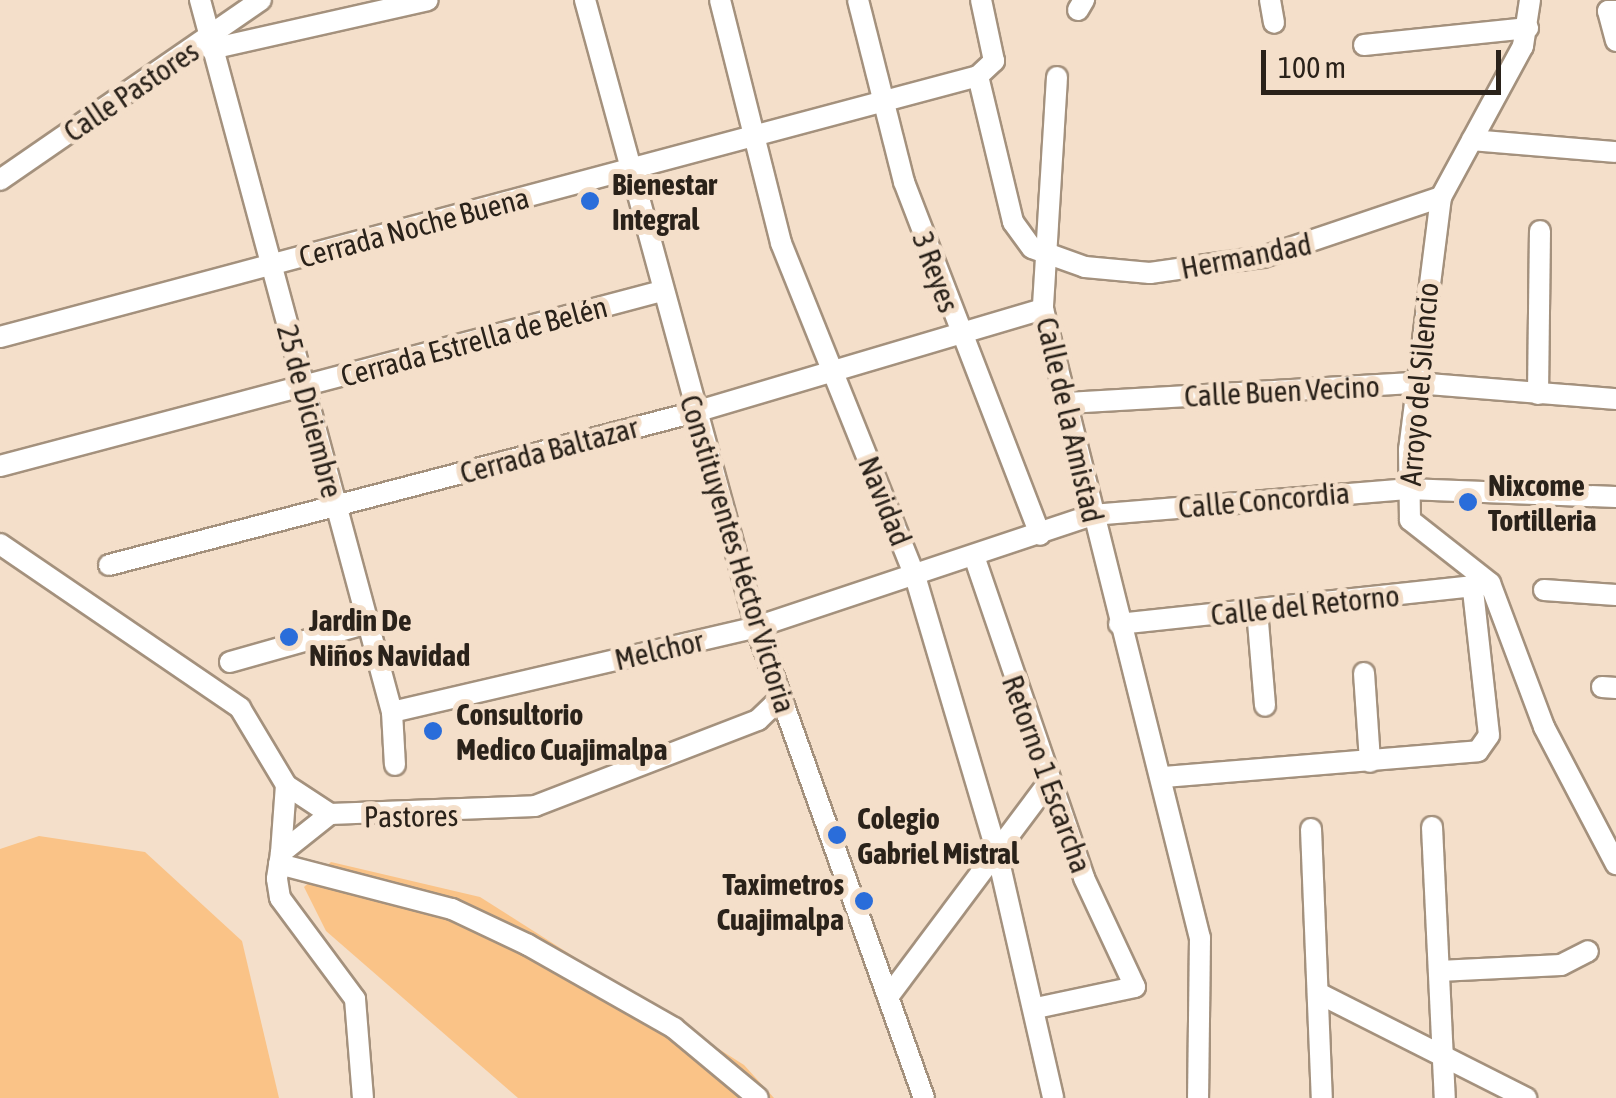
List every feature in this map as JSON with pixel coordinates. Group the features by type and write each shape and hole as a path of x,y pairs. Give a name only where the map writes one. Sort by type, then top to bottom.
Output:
{"street":[{"name":"25 de Diciembre","path":"200,0 392,712 395,765"},
{"name":"Calle Pastores","path":"0,180 209,44 261,0"},
{"path":"209,44 428,0"},
{"name":"Constituyentes Héctor Victoria","path":"584,0 625,172 756,627 924,1098"},
{"name":"Navidad","path":"720,0 753,138 833,373 915,576 998,856 1036,1008 1053,1098"},
{"name":"3 Reyes","path":"858,0 884,102 959,335 1040,535"},
{"name":"Cerrada Noche Buena","path":"0,337 978,76 994,61 981,0"},
{"path":"1270,0 1274,23"},
{"path":"1441,198 1528,28 1530,0"},
{"path":"1616,11 1608,11 1616,41"},
{"path":"1364,45 1528,28"},
{"path":"978,76 1013,222 1048,254"},
{"name":"Calle de la Amistad","path":"1057,77 1043,308 1119,624 1164,777 1200,938 1198,1098"},
{"path":"1472,140 1616,152"},
{"name":"Hermandad","path":"1048,254 1114,274 1199,269 1328,239 1441,198"},
{"name":"Arroyo del Silencio","path":"1441,198 1416,384 1407,489 1410,520 1482,586"},
{"path":"1538,394 1540,231"},
{"name":"Cerrada Estrella de Belén","path":"0,466 658,292"},
{"name":"Cerrada Baltazar","path":"109,565 695,412 1043,308"},
{"name":"Calle Buen Vecino","path":"1067,403 1416,384 1616,399"},
{"name":"Calle Concordia","path":"1092,515 1407,489 1616,498"},
{"name":"Melchor","path":"392,712 756,627 1092,515"},
{"name":"Pastores","path":"0,544 240,708 286,785 330,814 535,806 758,720 780,698"},
{"name":"Retorno 1 Escarcha","path":"974,556 1048,783 1135,987 1036,1008"},
{"path":"1164,777 1478,751 1488,734 1482,586"},
{"path":"1482,586 1544,727 1616,864"},
{"name":"Calle del Retorno","path":"1119,624 1482,586"},
{"path":"1544,590 1616,596"},
{"path":"1257,610 1265,706"},
{"path":"230,662 368,623"},
{"path":"1364,673 1370,762"},
{"path":"888,996 998,856 1048,783"},
{"path":"286,785 280,898 355,999 362,1098"},
{"path":"280,858 330,814"},
{"path":"1432,827 1444,1098"},
{"path":"1311,829 1322,995 1322,1098"},
{"path":"280,858 452,909 528,945 674,1028 758,1098"},
{"path":"1439,972 1562,965 1588,951"},
{"path":"1322,995 1526,1098"}],"shaded area":[{"path":"39,836 145,852 242,941 279,1098 0,1098 0,849"},
{"path":"331,862 480,897 744,1065 774,1098 518,1098 326,931 304,887"}],"place":[{"name":"Bienestar Integral","path":"590,201"},
{"name":"Nixcome Tortilleria","path":"1468,502"},
{"name":"Jardin De Niños Navidad","path":"289,637"},
{"name":"Consultorio Medico Cuajimalpa","path":"433,731"},
{"name":"Colegio Gabriel Mistral","path":"837,835"},
{"name":"Taximetros Cuajimalpa","path":"864,901"}]}
